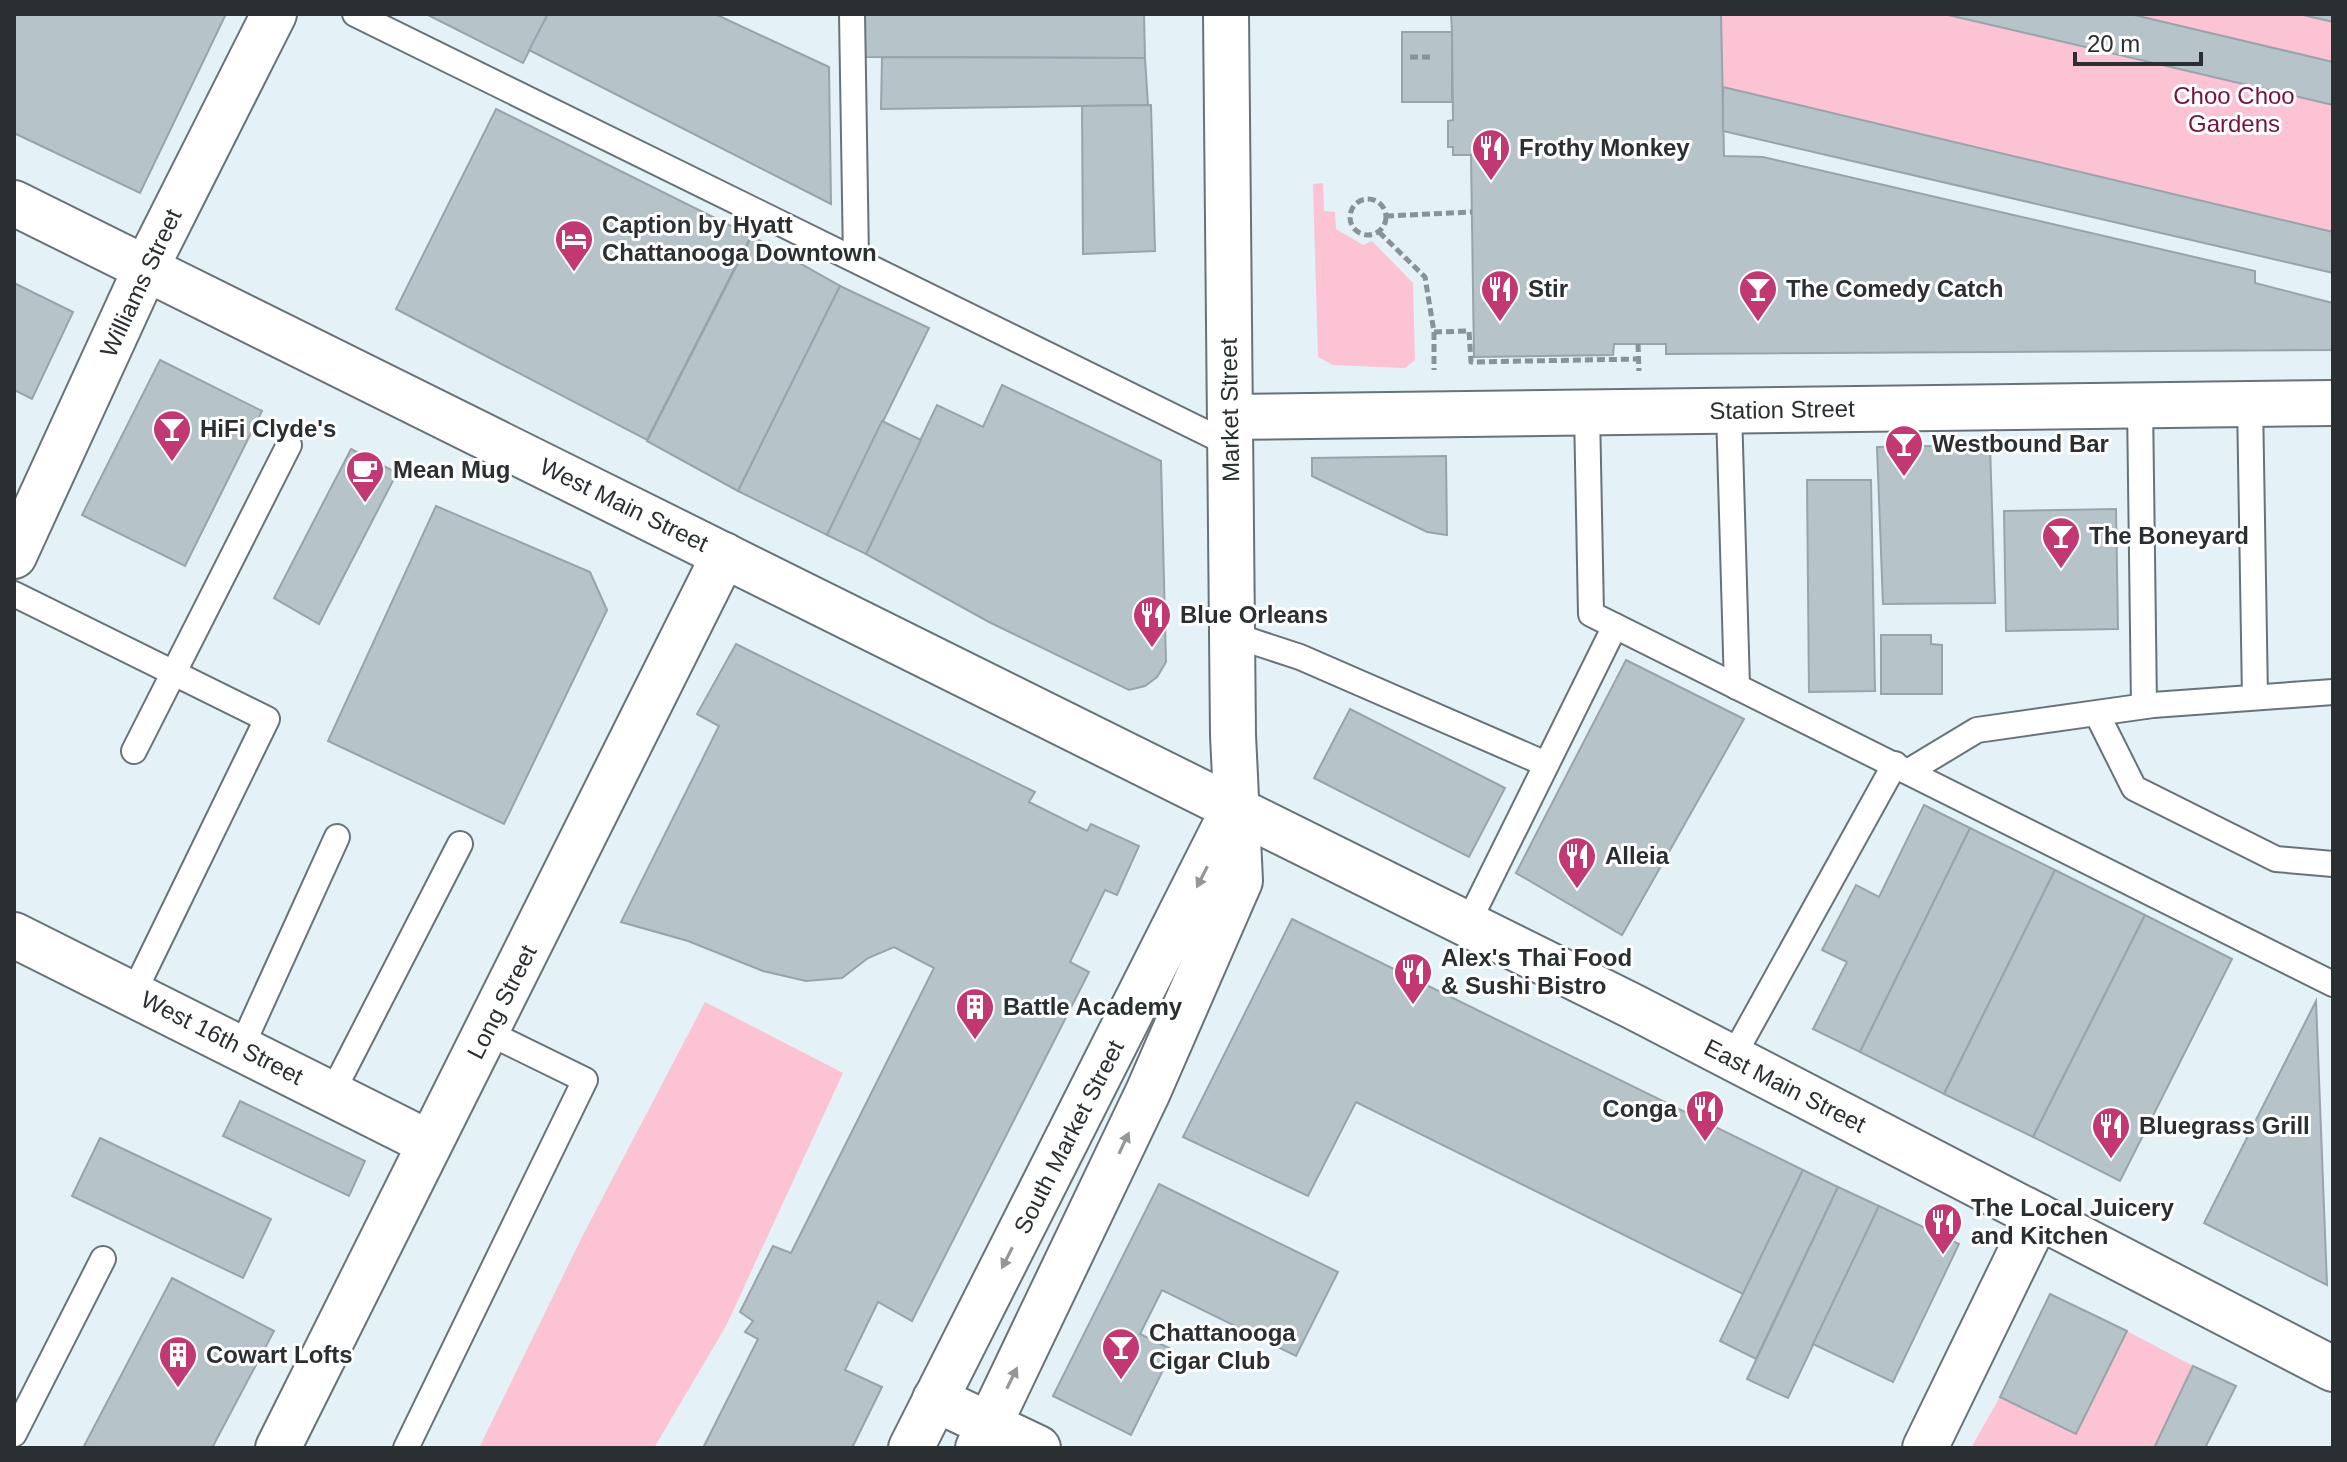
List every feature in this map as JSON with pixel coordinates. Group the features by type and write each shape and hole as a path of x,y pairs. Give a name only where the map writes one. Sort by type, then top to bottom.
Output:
{"main road":[{"name":"Williams Street","path":"14,556 146,268 274,14"},
{"name":"Market Street","path":"1226,14 1235,806"},
{"name":"West Main Street","path":"14,203 1235,806"},
{"name":"Station Street","path":"1230,431 1587,412 2333,403"},
{"name":"Long Street","path":"278,1448 724,555"},
{"name":"East Main Street","path":"1235,806 1634,1007 1731,1060 2333,1369"},
{"name":"South Market Street","path":"911,1448 1235,806"},
{"name":"South Market Street","path":"984,1436 1148,1092 1240,881 1235,806"},
{"name":"West 16th Street","path":"14,935 429,1143"},
{"path":"1925,1448 2038,1216"},
{"path":"935,1399 984,1436 1038,1448"}],"lane":[{"path":"355,14 856,259 1230,431"},
{"path":"852,14 856,259"},
{"path":"2250,402 2255,697"},
{"path":"2140,404 2144,706"},
{"path":"1729,410 1737,687"},
{"path":"1587,412 1591,614 2333,984"},
{"path":"134,751 289,445"},
{"path":"14,594 267,719 133,994"},
{"path":"1467,925 1615,626"},
{"path":"1233,635 1300,657 1546,764"},
{"path":"1731,1060 1902,767 1977,730 2144,706 2333,692"},
{"path":"2097,714 2134,788 2276,859 2333,864"},
{"path":"241,1048 337,837"},
{"path":"332,1093 460,844"},
{"path":"406,1448 585,1080 487,1032"},
{"path":"14,1434 103,1259"}],"path":[{"path":"1410,57 1433,57"},
{"path":"1379,232 1367,235 1355,230 1350,219 1353,207 1363,199 1375,200 1386,216"},
{"path":"1386,216 1472,212"},
{"path":"1379,232 1386,216"},
{"path":"1379,232 1425,277 1434,332 1434,367"},
{"path":"1434,332 1471,332 1471,362 1639,359"}],"green space":[{"name":"Choo Choo Gardens","path":"1721,14 2333,14 2333,232 1723,87"},
{"path":"1323,183 1324,211 1335,212 1336,229 1363,245 1372,241 1413,283 1415,360 1405,368 1333,365 1318,357 1313,184"},
{"path":"705,1002 843,1073 726,1326 654,1448 479,1448 583,1235"},
{"path":"2127,1331 2193,1366 2154,1448 1971,1448 2000,1397 2076,1433"}],"building":[{"path":"14,14 226,14 140,193 14,133"},
{"path":"426,14 548,14 523,63"},
{"path":"548,14 715,14 829,67 831,204 529,50"},
{"path":"860,14 1144,14 1145,58 862,57"},
{"path":"1451,14 1721,14 1724,156 1763,157 2255,271 2255,283 2333,303 2333,350 1666,354 1666,344 1614,344 1613,355 1474,357 1471,155 1453,155 1453,147 1448,147 1448,121 1453,120"},
{"path":"1944,14 2130,14 2333,62 2333,105"},
{"path":"2299,14 2333,14 2333,22"},
{"path":"1402,32 1452,32 1452,102 1402,102"},
{"path":"882,57 1145,58 1148,105 881,109"},
{"path":"1723,87 2333,232 2333,273 1723,131"},
{"path":"1151,105 1155,251 1083,254 1082,106"},
{"name":"Caption by Hyatt Chattanooga Downtown","path":"496,109 751,236 647,440 396,309"},
{"path":"752,236 840,286 738,491 647,441"},
{"path":"14,283 73,312 32,399 14,390"},
{"path":"840,286 929,328 827,535 738,491"},
{"name":"HiFi Clyde's","path":"160,360 262,411 185,566 82,515"},
{"path":"1002,385 1161,461 1166,662 1157,677 1145,686 1129,690 989,622 866,554 937,405 983,427"},
{"path":"882,421 921,440 866,554 827,535"},
{"path":"1990,445 1995,603 1883,604 1877,447"},
{"path":"351,449 397,473 319,624 274,598"},
{"path":"1446,456 1447,535 1427,532 1312,476 1312,458"},
{"path":"1807,480 1871,480 1875,691 1809,692"},
{"path":"436,506 590,572 607,610 504,824 328,741"},
{"name":"The Boneyard","path":"2116,509 2118,629 2006,631 2004,511"},
{"path":"1881,635 1931,635 1931,644 1942,645 1942,694 1881,694"},
{"name":"Battle Academy","path":"736,644 1035,792 1029,802 1087,831 1091,824 1139,846 1117,895 1105,890 1070,962 1089,972 912,1321 878,1302 845,1370 882,1387 852,1448 703,1448 758,1339 745,1332 753,1321 740,1312 773,1246 791,1253 934,968 894,947 868,958 842,978 806,981 763,971 688,941 621,922 719,726 697,714"},
{"path":"1626,660 1744,719 1622,935 1516,873"},
{"path":"1350,709 1505,788 1469,857 1314,778"},
{"path":"1924,805 1970,828 1860,1052 1813,1029 1847,962 1822,950 1856,885 1879,897"},
{"path":"1970,828 2055,870 1944,1094 1860,1052"},
{"path":"2055,870 2145,915 2033,1137 1944,1094"},
{"path":"2145,915 2232,959 2120,1181 2033,1137"},
{"path":"1292,919 1803,1170 1743,1294 1356,1102 1308,1196 1183,1137"},
{"path":"2316,1001 2327,1285 2204,1223"},
{"path":"240,1101 365,1161 349,1196 223,1136"},
{"path":"100,1138 271,1219 243,1278 72,1196"},
{"path":"1803,1170 1838,1187 1756,1359 1720,1341"},
{"path":"1159,1184 1338,1272 1296,1356 1162,1290 1140,1334 1173,1350 1131,1435 1053,1396"},
{"path":"1838,1187 1879,1206 1788,1398 1747,1379"},
{"path":"1879,1206 1959,1244 1893,1382 1813,1344"},
{"name":"Cowart Lofts","path":"172,1278 274,1331 212,1448 83,1448"},
{"path":"2050,1294 2127,1331 2076,1434 2000,1397"},
{"path":"2193,1366 2236,1386 2205,1448 2154,1448"}],"place":[{"name":"Frothy Monkey","path":"1491,182"},
{"name":"Caption by Hyatt Chattanooga Downtown","path":"574,273"},
{"name":"Stir","path":"1500,323"},
{"name":"The Comedy Catch","path":"1758,323"},
{"name":"HiFi Clyde's","path":"172,463"},
{"name":"Westbound Bar","path":"1904,478"},
{"name":"Mean Mug","path":"365,504"},
{"name":"The Boneyard","path":"2061,570"},
{"name":"Blue Orleans","path":"1152,649"},
{"name":"Alleia","path":"1577,890"},
{"name":"Alex's Thai Food & Sushi Bistro","path":"1413,1006"},
{"name":"Battle Academy","path":"975,1041"},
{"name":"Conga","path":"1705,1143"},
{"name":"Bluegrass Grill","path":"2111,1160"},
{"name":"The Local Juicery and Kitchen","path":"1943,1256"},
{"name":"Chattanooga Cigar Club","path":"1121,1381"},
{"name":"Cowart Lofts","path":"178,1389"}]}
